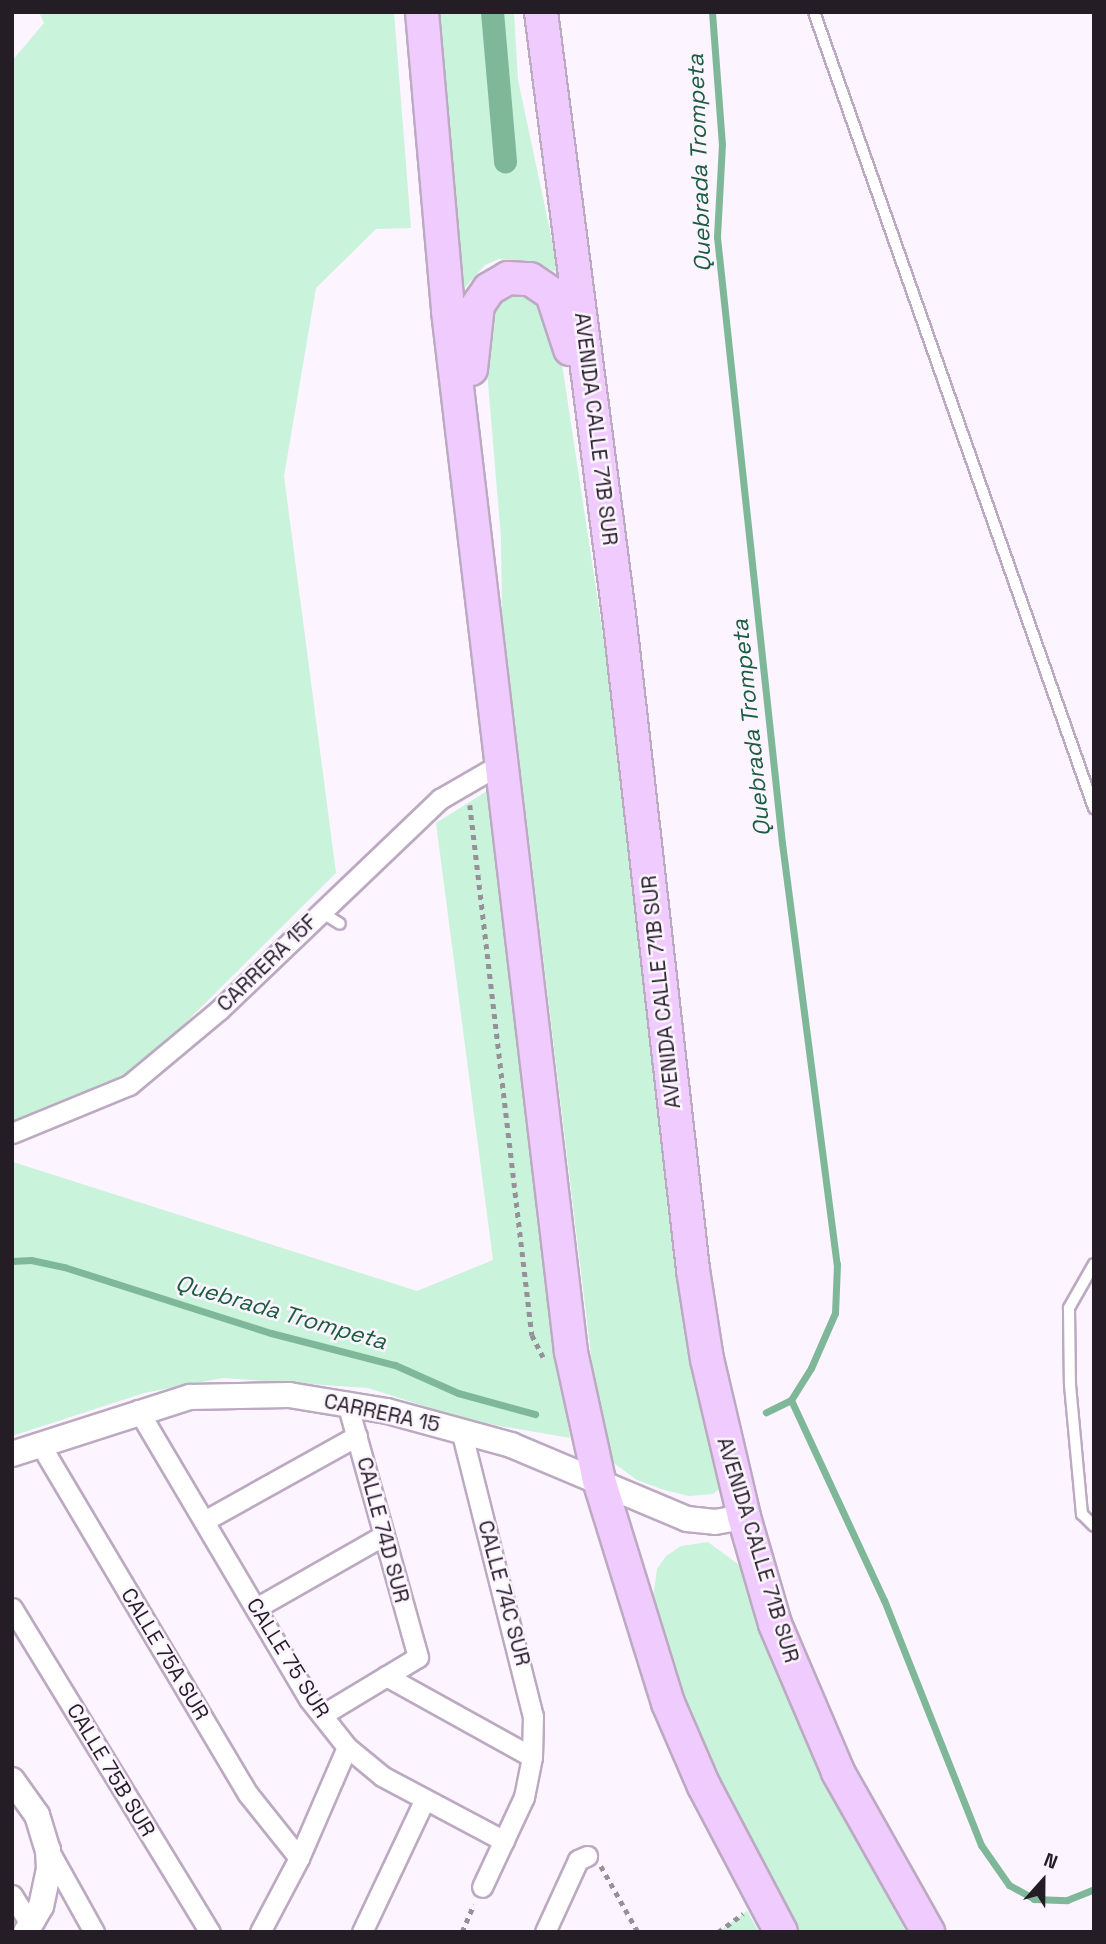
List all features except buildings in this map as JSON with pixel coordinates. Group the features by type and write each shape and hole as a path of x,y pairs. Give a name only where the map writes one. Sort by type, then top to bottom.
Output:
{"highway":[{"path":"422,12 443,264 471,476 564,1313 599,1480 648,1646 684,1744 781,1932"},
{"name":"AVENIDA CALLE 71B SUR","path":"541,12 602,483 693,1270 707,1359 744,1517 775,1624 812,1717 869,1831 928,1932"},
{"path":"471,476 474,317 488,289 497,282 520,277 540,284 559,309 602,483"}],"street":[{"name":"CARRERA 15F","path":"12,1133 129,1085 219,1010 390,844 467,780 502,763"},
{"name":"CARRERA 15","path":"12,1454 138,1410 223,1393 347,1402 461,1430 599,1480 687,1519 715,1522 744,1517"},
{"name":"CALLE 74D SUR","path":"347,1402 418,1657 386,1676"},
{"name":"CALLE 75 SUR","path":"138,1410 322,1715 347,1747 382,1776 503,1841"},
{"name":"CALLE 74C SUR","path":"461,1430 531,1696 532,1757 524,1797 482,1887"},
{"path":"204,1521 357,1436"},
{"name":"CALLE 75A SUR","path":"40,1444 248,1794 299,1858"},
{"path":"256,1608 384,1535"},
{"name":"CALLE 75B SUR","path":"12,1608 210,1932"},
{"path":"322,1715 386,1676 532,1757"},
{"path":"260,1932 299,1858 347,1747"},
{"path":"12,1780 37,1815 48,1850 94,1932"},
{"path":"362,1932 425,1799"},
{"path":"29,1928 46,1889 48,1850"},
{"path":"545,1932 578,1860 587,1857"},
{"path":"12,1895 29,1928"}],"lane":[{"path":"814,12 1094,808"},
{"path":"321,912 340,924"},
{"path":"1094,1264 1069,1308 1070,1385 1082,1514 1094,1526"}],"path":[{"path":"467,780 532,1335 546,1363"},
{"path":"587,1857 598,1860 638,1932"},
{"path":"461,1932 482,1887"}],"green space":[{"path":"39,12 394,12 411,228 376,229 316,288 284,476 336,873 148,1060 98,1090 12,1128 12,61 44,23"},
{"path":"434,12 514,12 518,80 559,273 536,263 499,259 485,265 461,292"},
{"path":"511,291 528,291 539,299 557,331 608,668 679,1295 722,1487 713,1494 689,1496 664,1490 637,1480 611,1461 595,1388 502,616 501,538 484,335 497,298"},
{"path":"487,791 570,1438 471,1421 368,1388 223,1378 144,1393 12,1436 13,1162 417,1291 493,1260 436,823"},
{"path":"708,1542 738,1564 845,1816 906,1932 795,1932 783,1912 688,1709 652,1605 657,1569 666,1556 681,1546"},
{"path":"747,1911 759,1932 718,1932"}],"waterway":[{"path":"492,12 505,161"},
{"name":"Quebrada Trompeta","path":"712,12 722,144 717,237 782,843 837,1264 835,1313 811,1368 791,1400 766,1412"},
{"name":"Quebrada Trompeta","path":"12,1261 31,1260 64,1267 271,1333 395,1365 458,1393 535,1414"},
{"path":"791,1400 884,1600 981,1845 1009,1885 1034,1899 1067,1900 1094,1889"}]}
